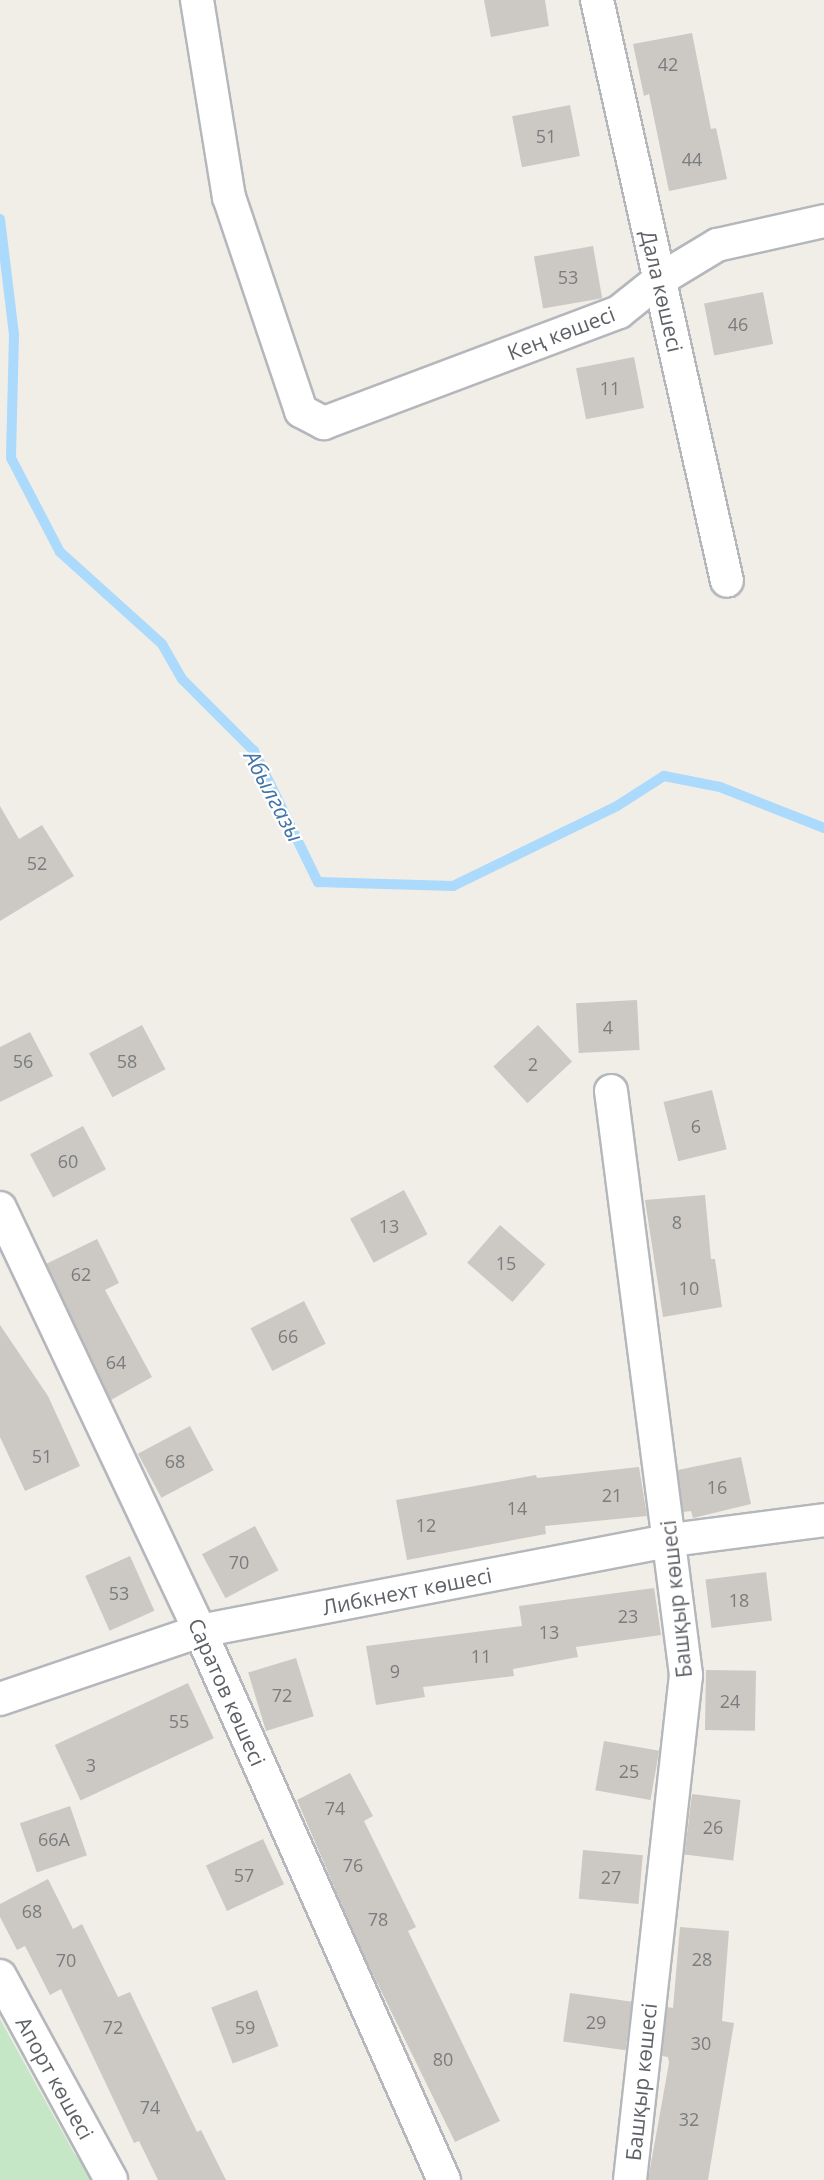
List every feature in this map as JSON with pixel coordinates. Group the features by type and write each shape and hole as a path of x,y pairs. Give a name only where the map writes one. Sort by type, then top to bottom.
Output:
{"street":[{"name":"Кең көшесі","path":"197,0 229,197 301,411 324,423 619,312 659,280 717,245 824,221"},
{"name":"Дала көшесі","path":"597,0 727,581"},
{"name":"Башқыр көшесі","path":"611,1091 672,1540 686,1675 630,2180"},
{"name":"Саратов көшесі","path":"1,1214 201,1631 444,2180"},
{"name":"Либкнехт көшесі","path":"0,1700 201,1631 672,1540 824,1520"},
{"name":"Апорт көшесі","path":"0,1976 111,2180"}],"green space":[{"path":"0,2019 74,2153 94,2180 0,2180"}],"building":[{"path":"484,0 545,0 549,26 491,37"},
{"path":"692,33 711,129 716,128 727,179 669,191 649,94 644,96 633,44"},
{"path":"570,105 580,156 522,167 512,116"},
{"path":"593,246 602,298 543,309 534,256"},
{"path":"763,292 773,344 714,355 704,303"},
{"path":"634,357 644,408 586,419 576,368"},
{"path":"0,806 19,839 42,825 74,876 0,921"},
{"path":"637,1000 640,1050 579,1053 576,1003"},
{"path":"142,1025 165,1069 112,1097 89,1053"},
{"path":"538,1025 572,1062 527,1103 493,1067"},
{"path":"30,1032 53,1076 0,1102 0,1047"},
{"path":"712,1090 727,1149 678,1161 663,1102"},
{"path":"83,1126 106,1169 53,1197 30,1154"},
{"path":"404,1190 427,1234 374,1263 350,1219"},
{"path":"705,1195 711,1259 715,1259 722,1307 663,1317 645,1200"},
{"path":"500,1225 545,1264 512,1302 467,1263"},
{"path":"97,1239 119,1283 105,1290 152,1377 111,1400 46,1264"},
{"path":"304,1301 326,1344 272,1371 251,1328"},
{"path":"0,1325 48,1396 80,1466 25,1491 0,1437"},
{"path":"190,1426 213,1470 161,1498 138,1454"},
{"path":"741,1457 751,1504 693,1518 691,1511 683,1512 678,1470"},
{"path":"639,1467 647,1516 545,1526 546,1534 407,1560 396,1500 536,1475 537,1478"},
{"path":"255,1526 278,1570 225,1598 202,1554"},
{"path":"130,1556 154,1611 110,1631 85,1576"},
{"path":"766,1572 772,1621 711,1628 705,1579"},
{"path":"654,1588 661,1635 576,1647 578,1657 513,1669 514,1676 423,1687 425,1697 376,1705 366,1646 522,1626 519,1606"},
{"path":"296,1658 314,1716 266,1731 248,1673"},
{"path":"706,1670 756,1671 755,1731 705,1730"},
{"path":"188,1683 214,1738 81,1800 55,1745"},
{"path":"604,1741 659,1751 650,1800 595,1790"},
{"path":"350,1773 373,1816 364,1821 416,1927 408,1931 500,2121 455,2142 363,1954 297,1800"},
{"path":"692,1794 741,1800 733,1861 685,1855"},
{"path":"70,1806 87,1855 37,1872 20,1823"},
{"path":"263,1839 284,1884 227,1911 206,1866"},
{"path":"583,1850 643,1855 639,1904 579,1899"},
{"path":"48,1879 73,1929 82,1924 118,1997 130,1992 197,2132 201,2130 226,2180 158,2180 139,2141 134,2143 61,1989 50,1995 25,1946 17,1950 0,1917 0,1904"},
{"path":"680,1927 729,1931 722,2021 734,2023 708,2180 648,2180 669,2063 668,2057 662,2056 667,2007 673,2008"},
{"path":"257,1990 279,2046 233,2064 211,2008"},
{"path":"570,1993 632,2002 626,2050 563,2042"}],"waterway":[{"name":"Абылгазы","path":"0,219 14,334 11,458 60,552 162,644 182,679 254,751 318,882 453,886 617,806 664,776 720,787 824,828"}]}
